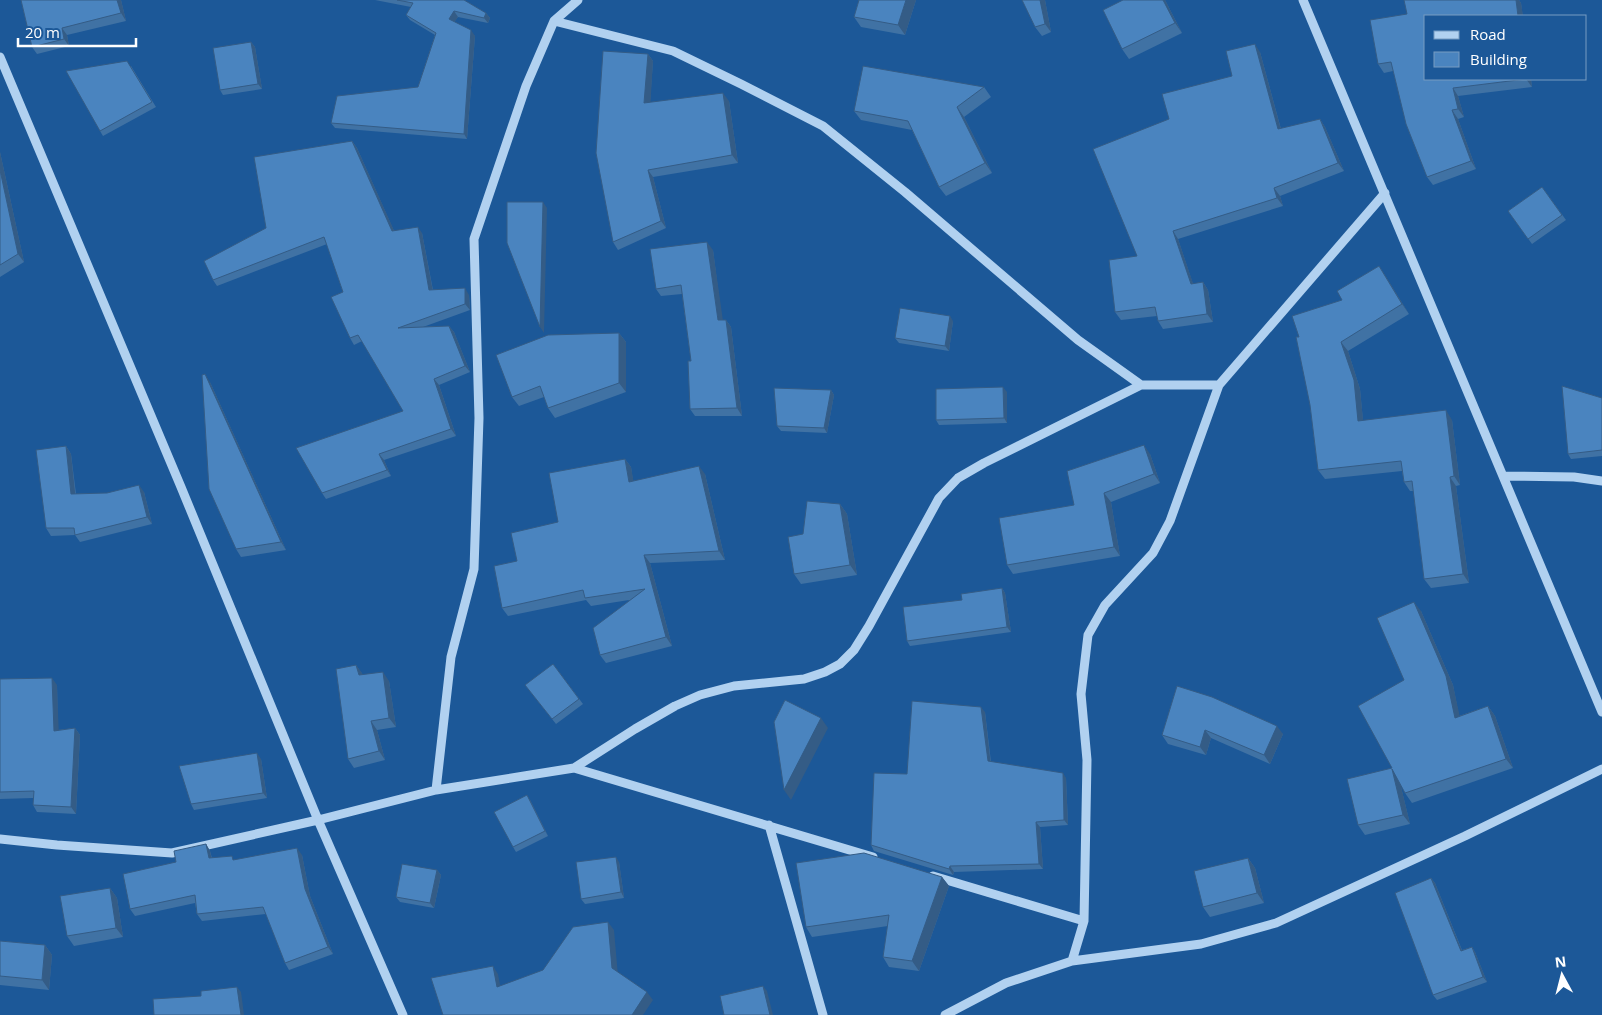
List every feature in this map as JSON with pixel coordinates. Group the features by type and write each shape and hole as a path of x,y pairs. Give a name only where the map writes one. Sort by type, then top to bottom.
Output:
{"street":[{"path":"436,790 452,656 474,569 479,418 474,239 526,86 554,21 578,0"},
{"path":"1303,0 1602,712"},
{"path":"554,21 673,51 823,126 905,192 1078,340 1141,385"},
{"path":"0,57 181,486 318,820 403,1015"},
{"path":"1072,961 1084,921 1087,760 1081,694 1088,635 1105,605 1153,553 1170,521 1219,385 1385,192"},
{"path":"0,839 172,853 318,820 436,790 574,768 635,729 675,706 700,695 734,686 804,679 825,672 840,664 854,650 869,626 939,498 946,488 958,478 984,463 1141,385 1219,385"},
{"path":"1503,476 1574,477 1602,481"},
{"path":"574,768 881,860"},
{"path":"945,1015 1006,982 1072,961 1201,944 1276,923 1465,836 1602,769"},
{"path":"769,825 823,1015"},
{"path":"928,874 1084,921"}],"building":[{"path":"21,0 117,0 121,13 62,28 64,39 32,47"},
{"path":"397,0 464,0 486,13 484,18 454,11 449,19 471,30 464,134 331,123 337,96 418,87 436,33 406,15 413,3"},
{"path":"859,0 906,0 898,25 854,17"},
{"path":"1022,0 1040,0 1045,24 1035,27"},
{"path":"1123,0 1163,0 1175,23 1122,49 1103,10"},
{"path":"1404,0 1516,0 1518,15 1424,15 1424,80 1518,80 1453,88 1458,109 1452,110 1471,161 1427,177 1406,124 1391,62 1378,64 1370,20 1407,14"},
{"path":"251,42 258,84 220,90 213,48"},
{"path":"1255,44 1278,129 1320,119 1338,163 1274,188 1277,198 1173,231 1191,284 1203,282 1207,314 1158,321 1155,307 1115,312 1109,260 1137,256 1093,149 1169,119 1162,94 1232,76 1226,51"},
{"path":"603,51 648,54 644,103 723,93 732,155 648,170 661,221 613,242 596,153"},
{"path":"127,61 152,102 100,131 66,71"},
{"path":"863,66 984,87 957,107 985,163 939,187 908,121 854,111"},
{"path":"352,141 392,231 418,227 429,290 465,288 465,304 398,328 449,326 465,366 434,379 451,429 379,454 387,470 322,493 296,448 403,411 358,335 350,338 331,297 343,292 324,237 213,280 204,261 266,228 254,157"},
{"path":"0,170 18,254 0,265"},
{"path":"1542,187 1562,215 1528,239 1508,211"},
{"path":"507,202 543,202 540,327 507,243"},
{"path":"707,242 718,320 726,320 737,408 690,409 688,361 691,361 681,285 656,289 650,249"},
{"path":"1379,266 1402,304 1341,342 1354,380 1358,421 1446,410 1454,476 1450,477 1463,574 1424,579 1412,481 1404,482 1401,461 1318,470 1310,405 1296,337 1299,337 1292,316 1342,300 1337,291"},
{"path":"900,308 950,316 945,346 895,338"},
{"path":"619,333 619,383 548,408 540,386 512,397 496,355 548,335"},
{"path":"205,374 281,542 236,549 209,489 202,375"},
{"path":"1562,386 1602,398 1602,450 1568,454"},
{"path":"1003,387 1004,418 936,420 936,389"},
{"path":"774,388 831,390 824,428 777,426"},
{"path":"1144,445 1154,474 1104,493 1114,547 1007,565 999,518 1074,505 1067,471"},
{"path":"66,446 71,494 107,493 139,485 147,517 75,535 74,528 46,528 36,450"},
{"path":"625,459 629,482 699,466 719,551 644,555 666,637 600,655 593,628 645,589 585,598 583,590 502,608 494,566 517,561 511,533 558,522 549,473"},
{"path":"807,501 840,504 850,565 794,574 788,537 803,534"},
{"path":"1002,588 1007,627 907,641 903,607 962,600 961,594"},
{"path":"1414,602 1446,676 1455,718 1488,706 1506,759 1405,793 1392,769 1403,815 1358,825 1347,779 1392,768 1358,706 1404,680 1377,618"},
{"path":"553,664 579,699 552,719 525,685"},
{"path":"356,665 359,675 383,672 389,718 371,721 379,751 348,759 336,669"},
{"path":"52,678 54,731 75,728 71,807 33,805 34,791 0,792 0,679"},
{"path":"1177,686 1212,697 1277,726 1264,755 1205,730 1200,747 1162,735"},
{"path":"785,700 821,718 784,790 774,722"},
{"path":"912,701 981,707 988,761 1063,773 1064,820 1036,822 1039,864 950,866 949,869 871,845 874,773 907,774"},
{"path":"257,753 263,793 191,804 179,766"},
{"path":"527,795 545,831 513,847 494,812"},
{"path":"206,844 209,858 232,856 233,860 297,848 305,889 328,947 285,963 263,907 197,914 195,895 130,909 123,874 176,862 174,851"},
{"path":"864,853 942,877 912,961 883,957 889,915 806,927 796,863"},
{"path":"616,857 621,892 581,899 576,862"},
{"path":"1248,858 1257,893 1203,907 1194,871"},
{"path":"402,864 437,870 430,903 396,897"},
{"path":"1431,878 1461,951 1472,947 1483,977 1433,995 1395,893"},
{"path":"110,888 116,928 67,936 60,896"},
{"path":"608,922 612,968 647,992 632,1015 443,1015 431,978 493,966 497,987 543,970 573,927"},
{"path":"0,941 45,945 42,980 0,976"},
{"path":"763,986 770,1015 724,1015 720,996"},
{"path":"237,987 241,1015 154,1015 153,999 201,996 201,991"}]}
